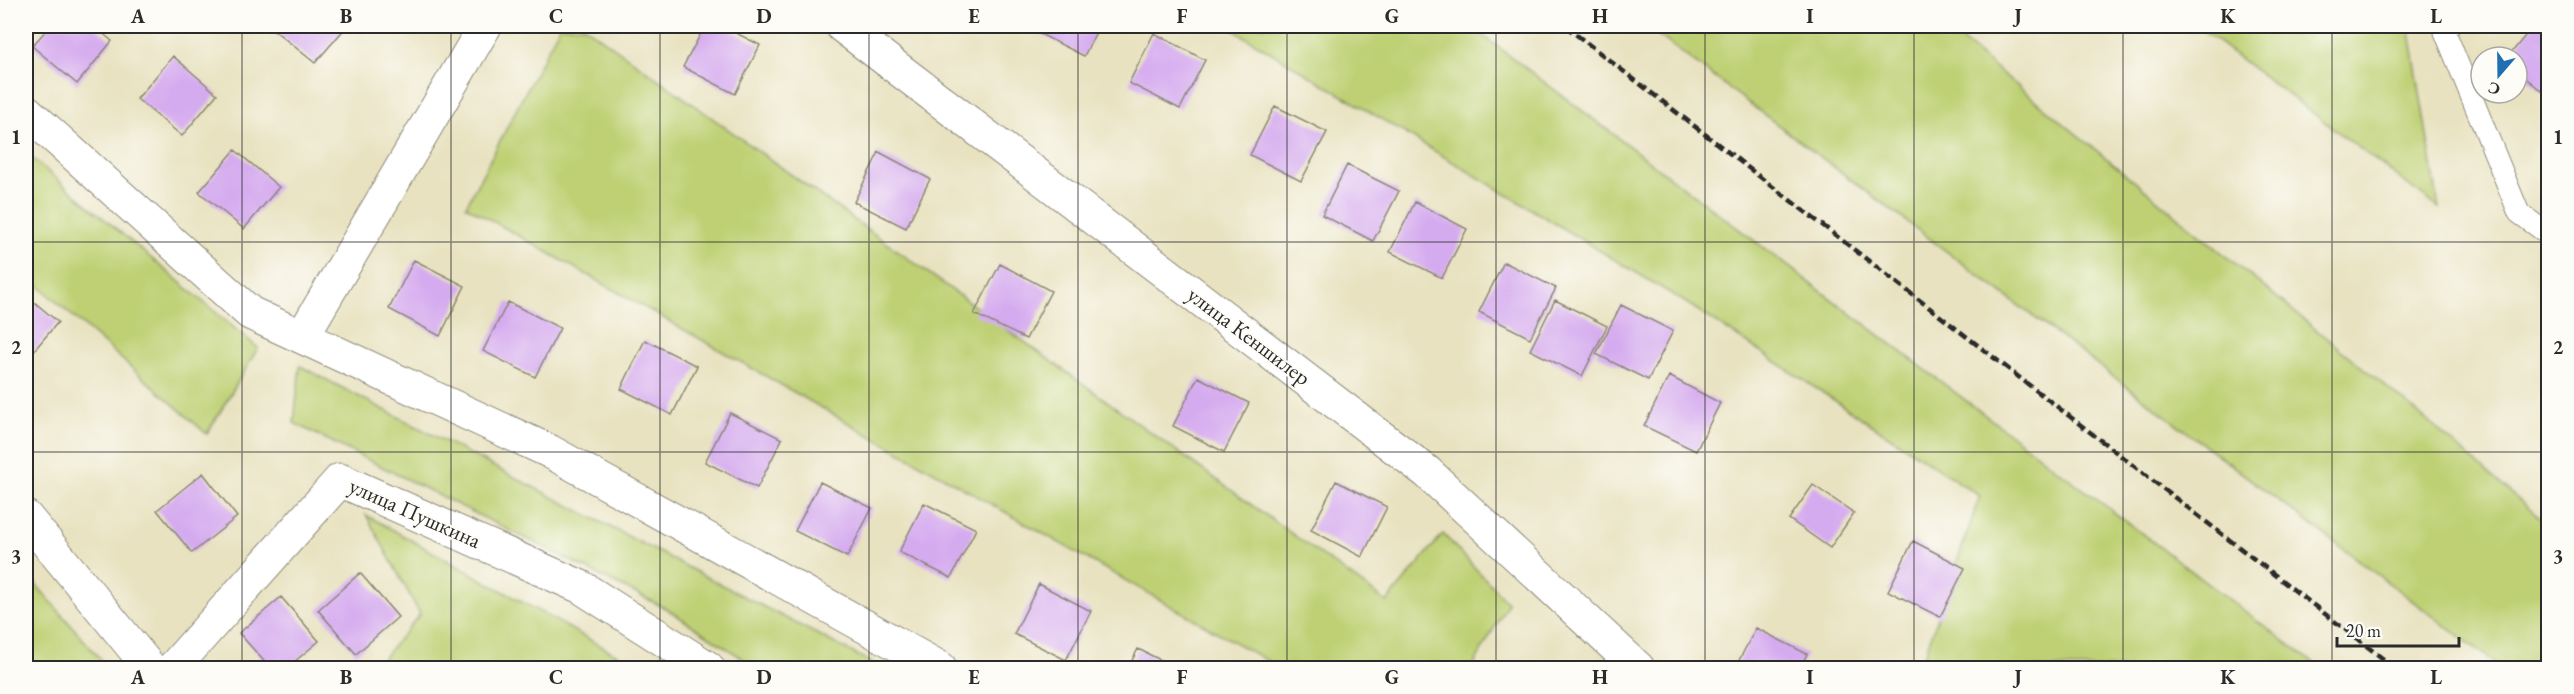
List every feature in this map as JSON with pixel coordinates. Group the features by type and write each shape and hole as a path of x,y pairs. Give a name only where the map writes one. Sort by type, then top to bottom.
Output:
{"street":[{"path":"302,337 485,26"},
{"name":"улица Кеншилер","path":"842,26 1427,472 1638,669"},
{"path":"26,111 250,313 549,451 940,669"},
{"name":"улица Пушкина","path":"173,669 340,480 581,587 708,669"},
{"path":"26,517 150,669"}],"lane":[{"path":"2449,26 2445,32 2518,213 2548,234"}],"green space":[{"path":"560,26 584,26 1387,602 1443,534 1508,603 1472,668 1280,668 466,206"},
{"path":"1227,26 1470,26 2320,668 1920,668 1980,496 1685,302"},
{"path":"1646,26 1944,26 2411,407 2548,525 2548,668 2502,668"},
{"path":"2197,26 2409,26 2439,208"},
{"path":"26,153 258,348 207,434 26,275"},
{"path":"300,366 882,668 757,668 667,609 294,423"},
{"path":"366,515 621,657 619,668 375,668 420,614"},
{"path":"26,573 108,668 26,668"}],"building":[{"path":"50,26 94,26 112,41 77,84 32,46"},
{"path":"269,26 347,26 315,63"},
{"path":"705,26 722,26 760,45 735,94 683,67"},
{"path":"1034,26 1099,26 1084,56 1032,30"},
{"path":"2533,26 2548,26 2548,96 2529,81 2529,45 2518,45"},
{"path":"1154,33 1205,60 1180,109 1129,83"},
{"path":"173,56 217,94 182,136 137,99"},
{"path":"1275,106 1327,132 1301,181 1250,155"},
{"path":"235,150 279,187 244,229 199,192"},
{"path":"879,152 930,179 906,228 854,202"},
{"path":"1347,165 1399,191 1373,241 1322,215"},
{"path":"1415,202 1467,229 1442,278 1390,252"},
{"path":"414,260 465,286 440,336 389,309"},
{"path":"1504,262 1556,288 1530,338 1479,312"},
{"path":"1000,264 1051,291 1026,339 974,314"},
{"path":"26,295 58,322 26,360"},
{"path":"1555,300 1607,326 1582,376 1530,350"},
{"path":"508,302 560,328 535,377 483,351"},
{"path":"1621,305 1673,331 1648,380 1596,354"},
{"path":"645,340 697,366 672,415 621,389"},
{"path":"1669,376 1720,403 1696,451 1644,426"},
{"path":"1198,377 1249,403 1224,452 1173,426"},
{"path":"730,413 782,439 757,488 705,462"},
{"path":"203,473 237,517 192,553 157,510"},
{"path":"1336,481 1387,507 1362,557 1311,530"},
{"path":"820,482 872,508 847,557 795,531"},
{"path":"1813,485 1854,513 1830,548 1789,519"},
{"path":"924,503 976,529 951,578 899,552"},
{"path":"1913,541 1965,568 1940,617 1888,591"},
{"path":"360,573 398,617 356,654 318,610"},
{"path":"1039,584 1091,611 1066,660 1014,634"},
{"path":"281,597 319,641 287,668 270,668 239,633"},
{"path":"1756,628 1807,654 1800,668 1735,668"},
{"path":"1138,649 1177,668 1128,668"}],"railway":[{"path":"1565,26 2395,668"}]}
